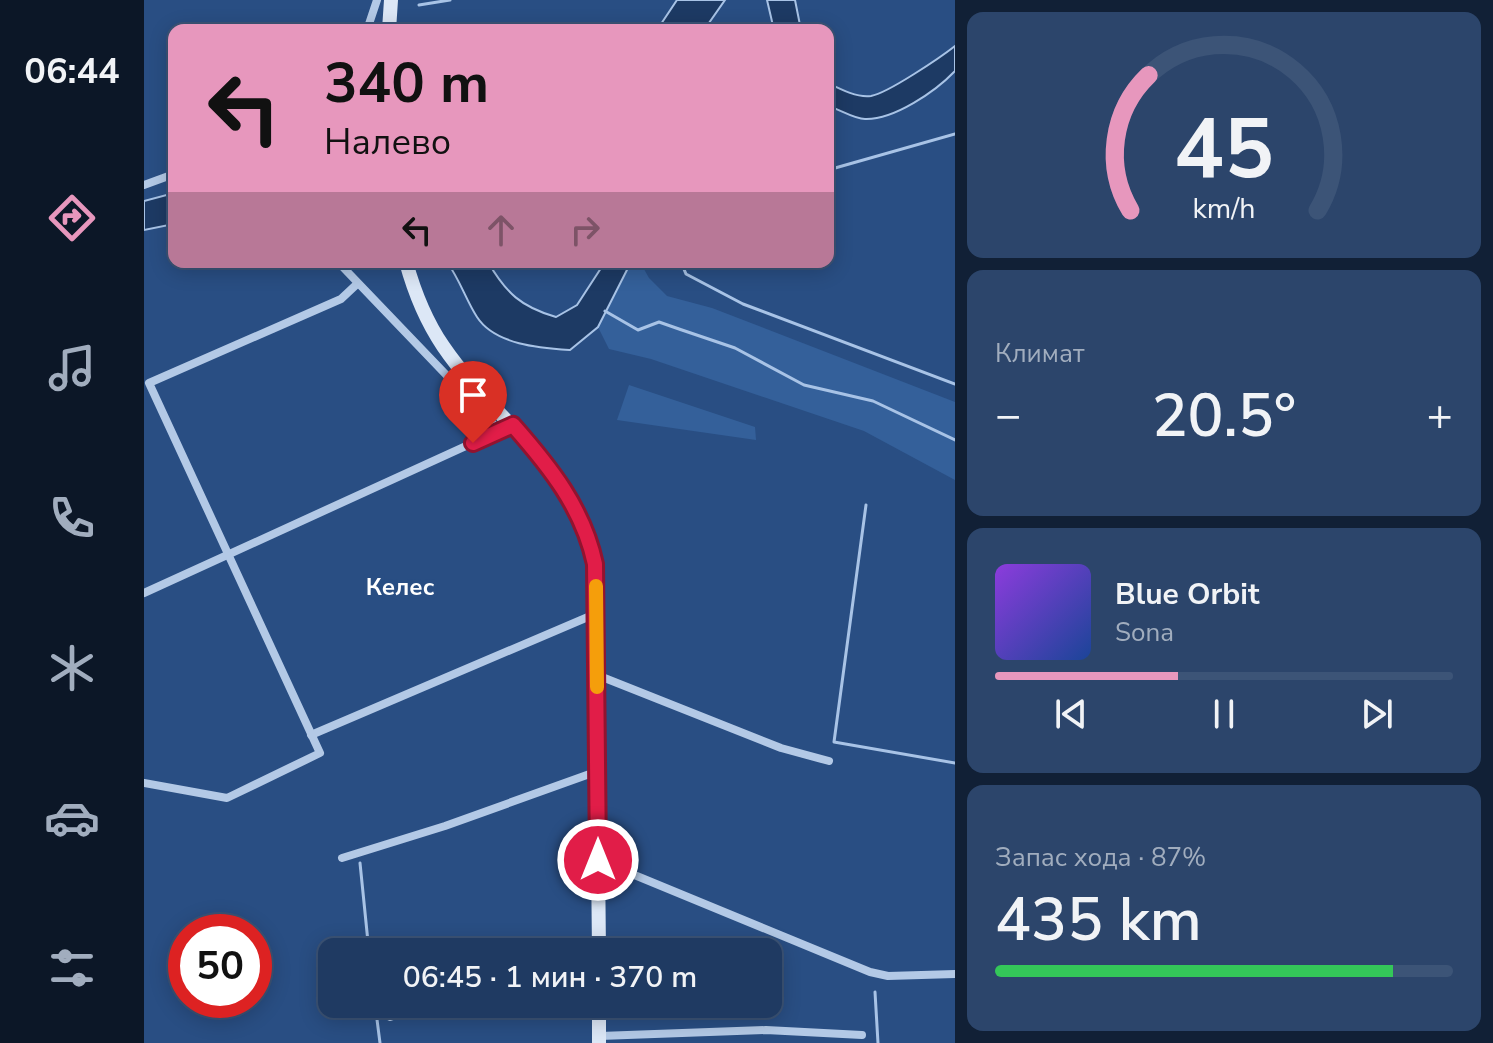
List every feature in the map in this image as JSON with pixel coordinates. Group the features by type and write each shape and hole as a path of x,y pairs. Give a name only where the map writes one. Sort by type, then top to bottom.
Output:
{"main road":[{"path":"389,24 391,0"},
{"path":"408,268 424,312 450,354 506,428 546,462 589,536 595,564 599,938"},
{"path":"599,1018 600,1039"}],"street":[{"path":"369,24 377,0"},
{"path":"144,185 168,176"},
{"path":"144,593 506,428 436,365 343,268"},
{"path":"144,783 227,798 320,753 149,383 341,299 357,284"},
{"path":"436,365 450,354"},
{"path":"311,735 596,614"},
{"path":"597,675 781,748 829,761"},
{"path":"342,858 445,826 598,771"},
{"path":"598,860 870,972 888,976 955,974"},
{"path":"600,1039 766,1030 862,1035"}],"shaded area":[{"path":"677,0 725,0 708,24 661,24"},
{"path":"767,0 795,0 800,24 773,24"},
{"path":"955,46 955,71 926,95 901,110 865,119 834,108 834,86 854,94 871,96 927,66"},
{"path":"168,195 168,225 144,230 144,201"},
{"path":"451,268 492,268 516,297 533,309 556,317 577,305 601,268 628,268 598,327 570,350 519,343 495,334 477,317"},
{"path":"628,268 643,268 667,296 712,308 955,402 955,480 864,431 651,359 609,349 598,327"},
{"path":"629,385 755,427 756,440 617,420"}],"waterway":[{"path":"419,5 450,0"},
{"path":"834,168 955,134"},
{"path":"684,268 686,274 743,304 955,384"},
{"path":"605,311 638,330 659,322 735,348 804,385 873,401 955,440"},
{"path":"866,505 834,742 955,763"},
{"path":"360,863 368,938"},
{"path":"875,992 878,1043"},
{"path":"377,1018 380,1043"}],"slow traffic":[{"path":"596,586 597,687"}],"district":[{"name":"Келес","path":"400,587"}],"route":[{"path":"473,443 513,425 546,462 577,510 589,536 595,564 598,860"}]}
